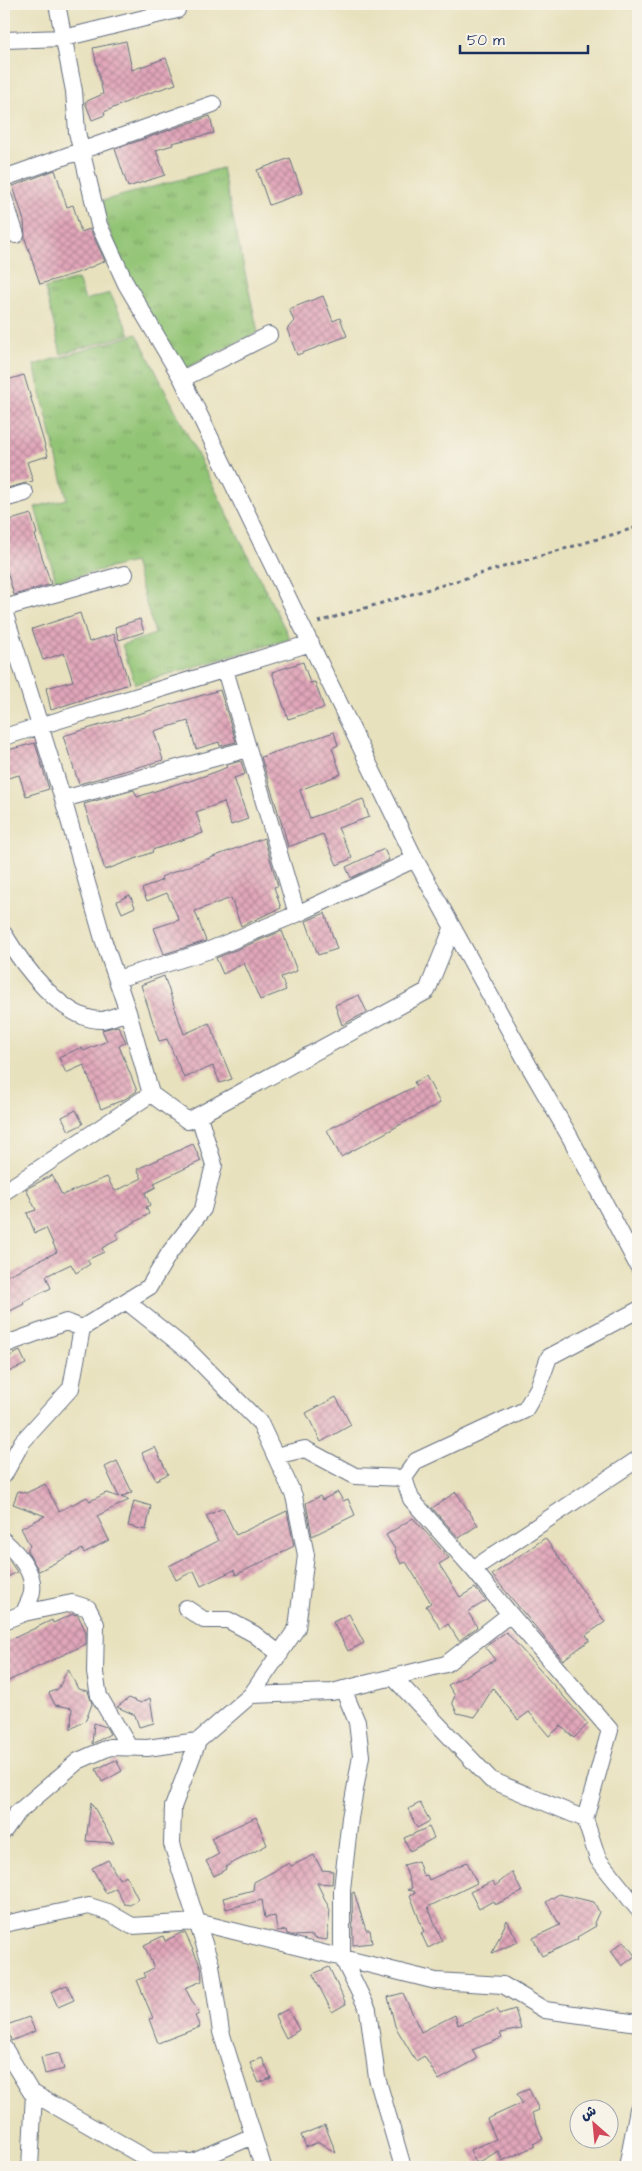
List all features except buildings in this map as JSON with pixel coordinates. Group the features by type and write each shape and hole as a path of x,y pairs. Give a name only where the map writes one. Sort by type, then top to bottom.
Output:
{"street":[{"path":"57,4 81,150 99,225 126,284 182,379 415,859 570,1137 638,1266"},
{"path":"4,40 64,38 177,10"},
{"path":"4,178 213,104"},
{"path":"4,198 16,235"},
{"path":"182,379 269,335"},
{"path":"4,499 25,493"},
{"path":"125,574 4,610 63,799 103,939 128,1012 151,1094 188,1121 427,991 452,928"},
{"path":"4,737 311,643"},
{"path":"225,670 297,914"},
{"path":"63,799 248,749"},
{"path":"117,980 207,951 297,914 415,859"},
{"path":"4,934 13,949 46,989 73,1014 102,1020 128,1012"},
{"path":"4,1192 151,1094"},
{"path":"4,1475 22,1442 71,1388 82,1328 149,1287 170,1252 204,1209 214,1166 199,1116"},
{"path":"126,1301 190,1352 260,1423 294,1496 306,1555 297,1628 251,1695 198,1741 173,1807 172,1844 211,1965 221,2032 263,2167"},
{"path":"404,1478 416,1461 525,1410 538,1388 549,1357 638,1310"},
{"path":"4,1345 66,1322 82,1328"},
{"path":"275,1456 305,1449 355,1476 404,1478"},
{"path":"473,1569 638,1459"},
{"path":"404,1478 411,1498 610,1730 585,1819 598,1859 638,1909"},
{"path":"4,1541 13,1550 29,1573 33,1590 24,1613"},
{"path":"4,1621 24,1613 72,1603 88,1608 96,1624 95,1673 99,1696 128,1747"},
{"path":"186,1608 204,1620 228,1620 254,1634 280,1654"},
{"path":"251,1695 332,1692 446,1664 510,1614"},
{"path":"393,1677 491,1780 585,1819"},
{"path":"343,1689 357,1722 361,1756 350,1818 342,1889 342,1958 368,2010 378,2078 402,2167"},
{"path":"4,1831 16,1814 78,1761 110,1746 147,1748 198,1741"},
{"path":"4,1924 89,1906 108,1912 132,1926 196,1922 436,1981 503,1985 545,2010 638,2023"},
{"path":"4,2048 34,2094 151,2161 190,2165 253,2136"},
{"path":"30,2167 34,2094"},
{"path":"627,2167 638,2110"}],"path":[{"path":"303,627 638,527"}],"green space":[{"path":"222,168 258,332 182,370 124,267 115,246 102,201"},
{"path":"78,279 85,300 110,293 130,334 61,354 45,288"},
{"path":"137,334 290,639 135,684 122,645 155,634 134,562 56,581 35,507 67,499 34,365"}]}
